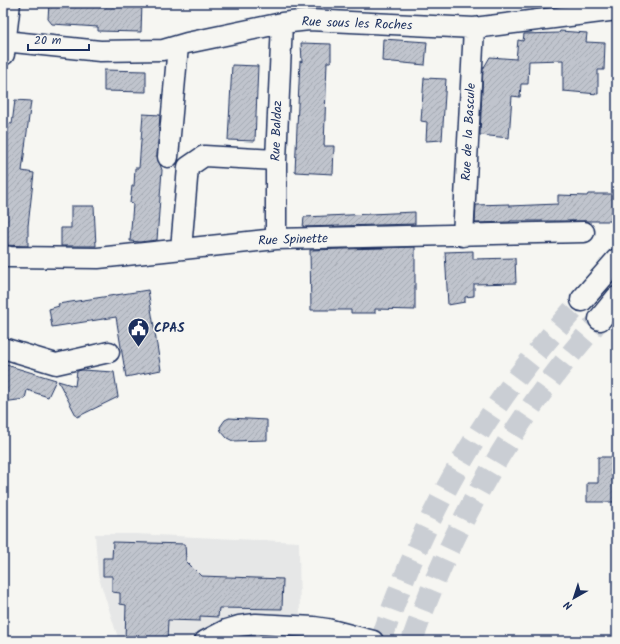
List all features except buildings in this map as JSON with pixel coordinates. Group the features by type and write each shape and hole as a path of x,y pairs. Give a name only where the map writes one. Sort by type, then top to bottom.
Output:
{"main road":[{"path":"4,47 9,3"},
{"path":"582,300 617,260"},
{"path":"600,319 617,298"}],"street":[{"name":"Rue sous les Roches","path":"4,47 100,51 163,50 282,23 310,20 474,28 617,10"},
{"name":"Rue Baldaz","path":"276,240 276,160 282,23"},
{"name":"Rue de la Bascule","path":"464,236 474,28"},
{"path":"168,157 178,46"},
{"path":"181,249 188,167 204,156 276,160"},
{"name":"Rue Spinette","path":"3,256 98,258 276,240 584,232"},
{"path":"3,348 56,364 109,352"},
{"path":"205,641 226,630 239,626 256,624 320,628 373,641"}],"shaded area":[{"path":"95,534 136,534 299,542 300,618 222,619 183,641 119,641 98,575"}],"tunnel":[{"path":"381,641 392,609 418,545 433,514 466,455 503,397 551,335 582,300"},
{"path":"412,641 425,606 454,539 489,473 528,411 600,319"}],"place":[{"name":"CPAS","path":"139,348"}]}
